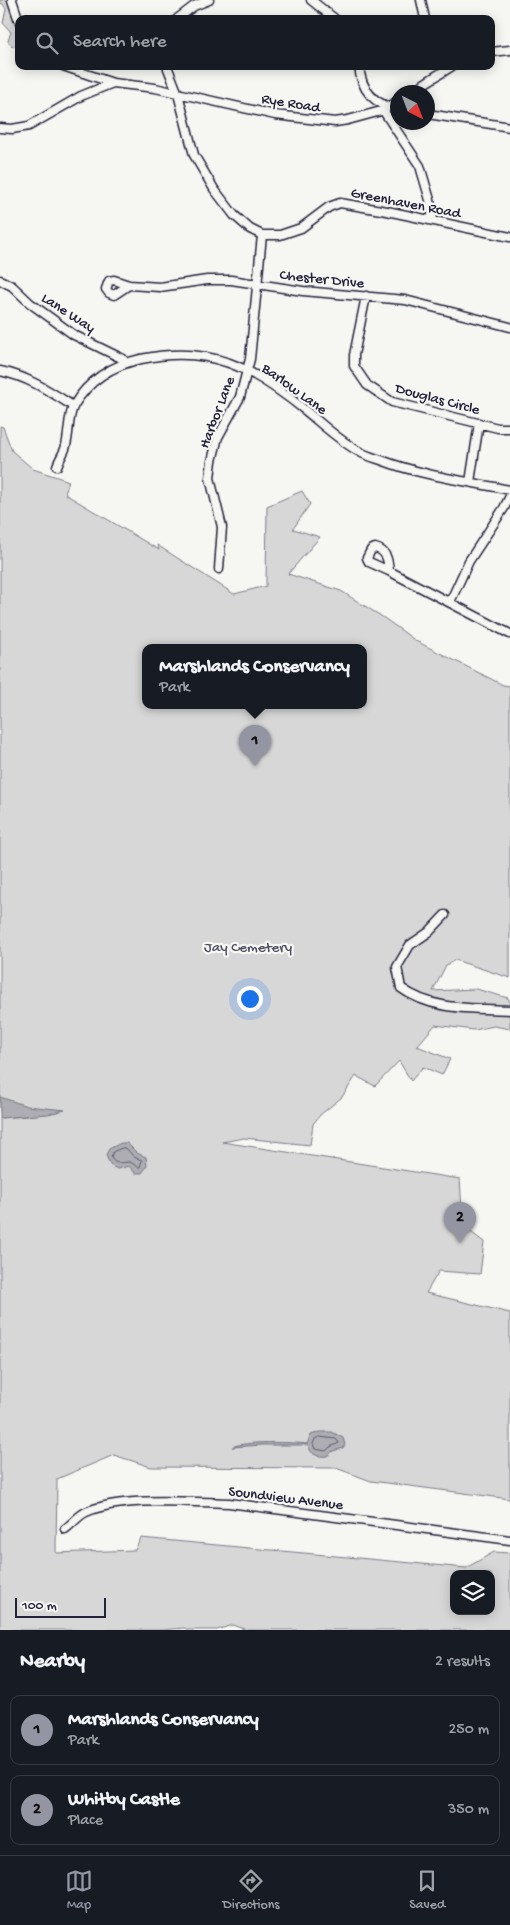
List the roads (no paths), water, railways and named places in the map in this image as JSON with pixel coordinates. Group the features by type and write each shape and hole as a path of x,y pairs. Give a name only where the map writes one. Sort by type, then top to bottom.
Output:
{"street":[{"path":"12,0 17,15"},
{"path":"183,15 194,6 209,0"},
{"path":"310,0 330,15"},
{"path":"421,0 424,15"},
{"path":"495,52 510,50"},
{"path":"70,70 92,83 113,83 155,88 178,94"},
{"path":"169,70 178,94 194,155 214,190 234,215 250,229 262,235"},
{"path":"360,70 362,85 385,109 420,166 430,200 433,220"},
{"path":"422,85 446,70"},
{"path":"0,128 12,129 29,126 92,83 113,83"},
{"name":"Rye Road","path":"178,94 275,114 334,122 348,120 390,106"},
{"path":"385,109 390,109"},
{"path":"435,115 510,127"},
{"name":"Greenhaven Road","path":"262,235 280,235 302,228 329,207 340,203 433,220 510,237"},
{"name":"Harbor Lane","path":"219,569 222,527 210,478 212,462 218,437 240,397 250,359 262,235"},
{"name":"Lane Way","path":"0,280 12,286 30,303 74,334 123,359 125,362"},
{"name":"Chester Drive","path":"129,285 160,287 207,280 231,280 303,291 405,300 510,327"},
{"name":"Douglas Circle","path":"366,296 354,355 354,366 368,384 392,402 498,428 510,428"},
{"name":"Barlow Lane","path":"56,466 65,449 68,423 73,406 83,392 103,374 125,362 177,354 198,355 226,361 247,370 282,392 361,453 427,475 510,490"},
{"path":"0,371 13,373 49,390 73,406"},
{"path":"470,482 480,423"},
{"path":"450,602 469,561 510,496"},
{"path":"389,571 510,634"},
{"path":"445,915 430,932 410,945 397,967 401,988 422,1001 510,1010"},
{"name":"Soundview Avenue","path":"65,1529 85,1512 103,1506 127,1502 191,1502 229,1503 510,1540"}],"water":[{"path":"0,1097 27,1106 65,1110 48,1114 0,1118"},
{"path":"121,1143 127,1143 137,1153 146,1157 147,1166 142,1173 135,1173 129,1166 117,1169 110,1165 106,1155 109,1149"},
{"path":"320,1432 332,1432 343,1438 345,1445 343,1448 333,1451 327,1456 317,1456 308,1445 232,1447 280,1442 307,1444 311,1435"}],"place":[{"name":"Marshlands Conservancy","path":"255,766"},
{"name":"Whitby Castle","path":"460,1243"}],"park label":[{"name":"Jay Cemetery","path":"248,946"}]}
